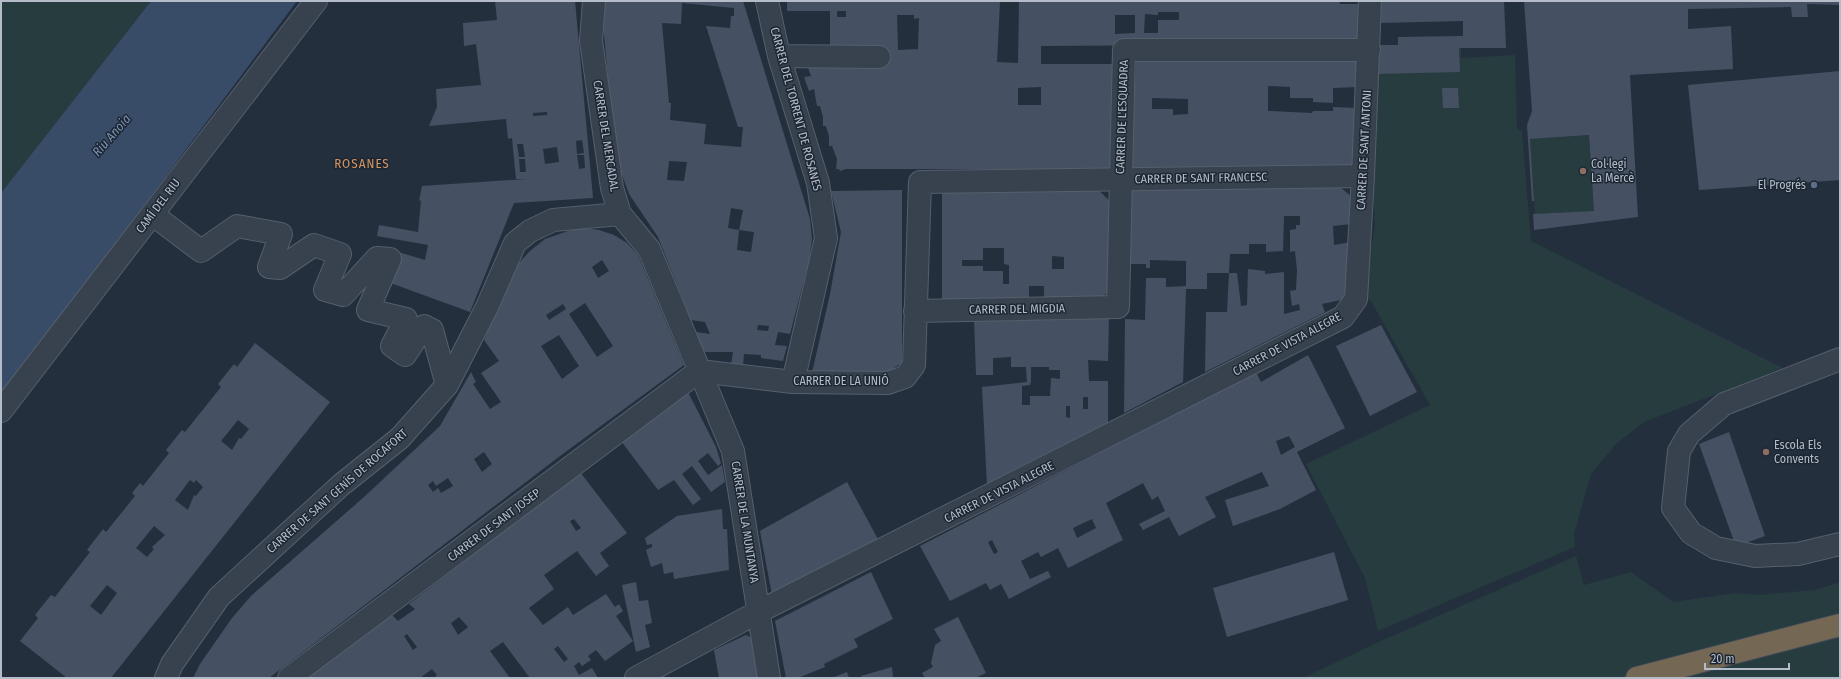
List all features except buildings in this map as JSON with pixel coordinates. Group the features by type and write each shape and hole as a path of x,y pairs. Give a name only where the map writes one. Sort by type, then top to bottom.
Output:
{"highway":[{"path":"1637,678 1840,624"}],"street":[{"name":"CAMÍ DEL RIU","path":"1,412 316,1"},
{"name":"CARRER DEL MERCADAL","path":"594,1 591,41 612,188 620,214 649,249 699,371"},
{"name":"CARRER DEL TORRENT DE ROSANES","path":"767,1 779,56 818,183 826,238 793,382"},
{"name":"CARRER DE SANT ANTONI","path":"1356,299 1369,50 1370,1"},
{"name":"CARRER DE L'ESQUADRA","path":"1118,307 1124,50 1369,50"},
{"path":"779,56 879,57"},
{"name":"CARRER DE SANT FRANCESC","path":"920,182 1363,176"},
{"name":"CARRER DE LA UNIÓ","path":"699,371 793,382 888,383 905,377 914,365 920,182"},
{"path":"152,214 201,251 237,226 281,234 268,267 280,268 314,246 340,254 325,290 343,295 377,258 390,259 368,310 406,319 392,346 405,355 424,326 432,330 447,385"},
{"name":"CARRER DE SANT GENÍS DE ROCAFORT","path":"166,678 172,664 219,597 341,486 400,438 447,385 487,307 515,243 530,232 553,220 620,214"},
{"name":"CARRER DE VISTA ALEGRE","path":"636,678 758,612 1343,317 1356,299"},
{"name":"CARRER DEL MIGDIA","path":"915,311 1118,307"},
{"path":"1840,358 1724,404 1689,434 1678,451 1673,508 1691,533 1716,548 1755,556 1798,554 1840,544"},
{"name":"CARRER DE LA MUNTANYA","path":"699,371 733,451 769,678"},
{"name":"CARRER DE SANT JOSEP","path":"289,678 699,371"}],"green space":[{"path":"1,1 151,1 1,193"},
{"path":"1380,48 1461,48 1461,58 1515,55 1517,129 1522,131 1531,241 1783,368 1644,422 1616,444 1591,474 1574,534 1575,547 1378,631 1365,578 1306,464 1430,405 1371,301 1363,296 1375,225 1372,182"},
{"path":"1589,135 1594,211 1535,214 1530,139"},
{"path":"1576,556 1584,585 1631,572 1673,602 1735,593 1757,595 1815,590 1840,582 1840,678 1303,678 1383,640"}],"water":[{"name":"Riu Anoia","path":"151,1 297,1 1,397 1,193"}],"place":[{"name":"Col·legi La Mercè","path":"1583,171"},
{"name":"El Progrés","path":"1814,185"},
{"name":"Escola Els Convents","path":"1766,452"}],"district":[{"name":"ROSANES","path":"362,163"}]}
